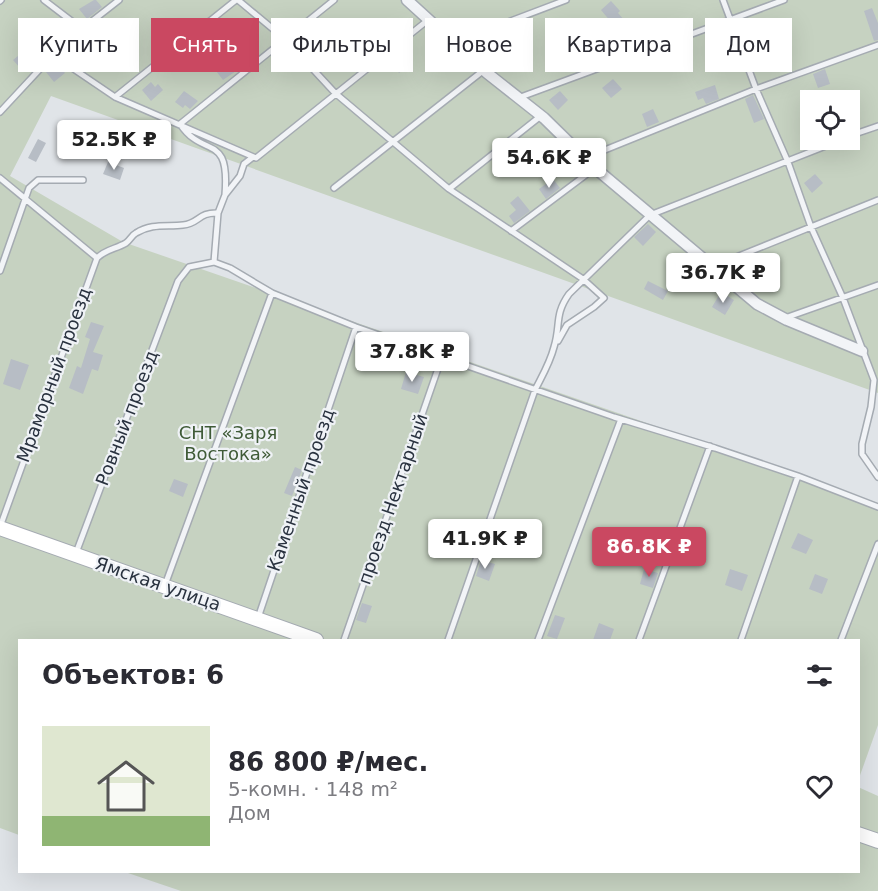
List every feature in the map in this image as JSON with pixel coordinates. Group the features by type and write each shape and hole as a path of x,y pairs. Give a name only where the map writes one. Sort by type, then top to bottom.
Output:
{"street":[{"path":"407,0 427,18"},
{"path":"486,72 542,116 596,168 757,304 783,319 862,351"},
{"name":"Ямская улица","path":"0,527 75,556 313,639"},
{"path":"860,835 878,841"}],"lane":[{"path":"44,0 68,18"},
{"path":"95,18 119,0"},
{"path":"115,97 237,0 271,28"},
{"path":"311,18 334,0"},
{"path":"518,18 566,0"},
{"path":"723,0 730,18"},
{"path":"736,18 784,0"},
{"path":"425,23 244,164 240,176 225,195 218,213 214,262 230,268 272,293 356,327 621,419 798,476 878,507"},
{"path":"518,98 705,30"},
{"path":"585,158 756,89 878,45"},
{"path":"180,124 271,50"},
{"path":"0,112 37,72"},
{"path":"78,72 115,97 254,158"},
{"path":"316,72 335,93 449,189 582,279 604,297 594,307 567,325 555,345 535,390 448,639"},
{"path":"334,188 481,72"},
{"path":"750,72 787,159 811,227 843,298 862,351 876,378 862,444 862,454 878,477"},
{"path":"449,189 542,116"},
{"path":"180,124 187,135 216,149 226,163 225,195"},
{"path":"860,132 878,126"},
{"path":"555,345 560,307 582,279 650,215 813,150"},
{"path":"511,231 596,168"},
{"path":"0,178 97,258 103,251 126,243 136,233 155,226 184,225 197,221 201,215 218,213"},
{"path":"0,271 29,188 38,180 83,180"},
{"path":"712,267 878,200"},
{"name":"Мраморный проезд","path":"0,527 97,258"},
{"name":"Ровный проезд","path":"75,556 178,281 189,267 214,262"},
{"path":"783,319 878,285"},
{"path":"164,587 272,293"},
{"name":"Каменный проезд","path":"258,619 356,327"},
{"name":"проезд Нектарный","path":"344,639 442,357"},
{"path":"538,639 621,419"},
{"path":"639,639 710,446"},
{"path":"741,639 798,476"},
{"path":"841,639 878,544"}],"green space":[{"name":"СНТ «Заря Востока»","path":"0,0 878,0 878,393 51,96 10,176 123,242 878,503 878,725 860,775 860,639 313,639 0,528"},
{"path":"0,533 297,639 18,639 18,835 0,828"},
{"path":"860,788 878,796 878,841 860,835"},
{"path":"860,842 878,848 878,891 181,891 128,873 860,873"}],"building":[{"path":"94,0 102,7 88,18 79,9"},
{"path":"611,1 620,11 618,13 622,18 608,18 601,10"},
{"path":"872,8 878,23 878,40 874,41 864,11"},
{"path":"18,56 18,66 13,60"},
{"path":"825,69 830,84 818,88 813,74"},
{"path":"46,72 64,72 65,73 54,82"},
{"path":"217,72 235,72 223,80"},
{"path":"613,79 622,89 611,98 602,88"},
{"path":"151,82 155,87 158,84 163,90 151,101 142,90"},
{"path":"715,85 719,99 706,104 703,98 698,100 695,92"},
{"path":"184,91 198,101 190,109 185,105 183,108 175,102"},
{"path":"560,91 568,100 558,110 549,100"},
{"path":"753,95 764,119 754,123 745,99"},
{"path":"653,109 659,122 647,127 642,114"},
{"path":"38,139 46,143 36,162 28,158"},
{"path":"559,153 567,164 546,180 538,169"},
{"path":"108,162 124,168 120,180 103,174"},
{"path":"815,174 823,183 812,193 804,183"},
{"path":"553,179 560,188 546,199 539,189"},
{"path":"518,196 530,211 514,223 509,216 516,210 510,203"},
{"path":"648,224 656,232 643,246 634,237"},
{"path":"648,281 668,291 663,300 644,289"},
{"path":"721,292 734,300 725,315 712,307"},
{"path":"91,322 104,326 93,352 103,355 98,371 92,369 83,394 69,388 77,366 81,368 90,339 85,337"},
{"path":"11,359 29,365 20,390 3,384"},
{"path":"406,372 424,377 418,394 401,389"},
{"path":"295,467 302,470 292,496 284,493"},
{"path":"174,479 188,484 183,497 169,491"},
{"path":"798,533 813,540 806,554 791,548"},
{"path":"481,560 495,564 489,581 476,576"},
{"path":"644,569 658,573 653,588 640,584"},
{"path":"730,569 748,575 742,591 725,585"},
{"path":"815,574 828,579 822,594 809,589"},
{"path":"362,603 372,606 366,623 356,620"},
{"path":"555,615 565,618 557,639 547,636"},
{"path":"599,623 614,629 610,639 593,639"}]}
